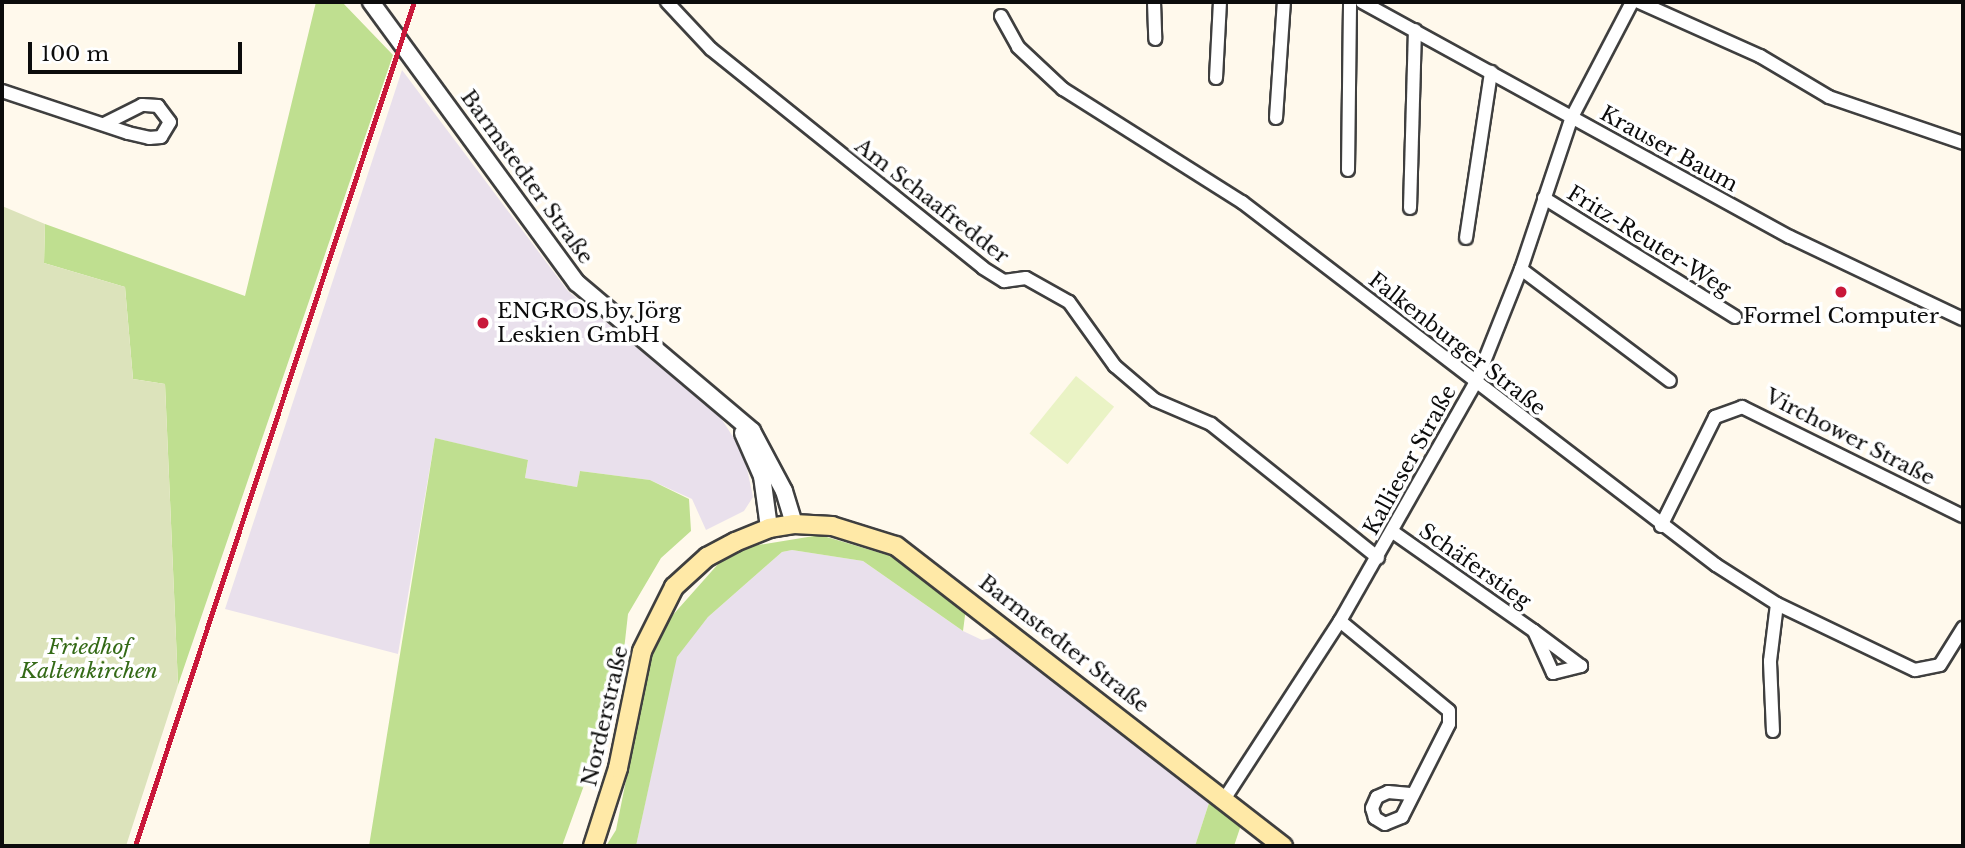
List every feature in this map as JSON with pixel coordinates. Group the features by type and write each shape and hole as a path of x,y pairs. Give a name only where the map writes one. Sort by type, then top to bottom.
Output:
{"main road":[{"name":"Barmstedter Straße","path":"769,528 794,524 832,526 897,547 1225,798 1283,846"},
{"name":"Norderstraße","path":"593,846 618,768 642,651 657,616 674,587 707,557 769,528"}],"street":[{"name":"Barmstedter Straße","path":"371,2 576,283 732,413 765,452 794,524"},
{"name":"Am Schaafredder","path":"667,2 711,49 983,268 1004,281 1026,278 1069,302 1115,366 1155,400 1212,424 1378,558"},
{"path":"1154,2 1155,39"},
{"path":"1216,78 1220,2"},
{"path":"1276,118 1284,2"},
{"path":"1348,170 1350,2"},
{"name":"Krauser Baum","path":"1362,2 1790,237 1963,318"},
{"name":"Kallieser Straße","path":"1225,798 1340,621 1476,382 1521,269 1572,117 1632,2"},
{"path":"1639,2 1760,56 1829,97 1963,143"},
{"name":"Falkenburger Straße","path":"1001,16 1018,47 1063,89 1242,202 1661,526 1777,604 1915,670 1940,665 1963,628"},
{"path":"1410,208 1415,30"},
{"path":"1466,238 1491,72"},
{"path":"2,91 104,124 149,138 161,137 170,121 158,106 142,105 104,124"},
{"name":"Fritz-Reuter-Weg","path":"1544,198 1735,317"},
{"path":"1521,269 1670,381"},
{"name":"Virchower Straße","path":"1661,526 1715,417 1742,407 1963,516"},
{"name":"Barmstedter Straße","path":"732,413 762,475 769,528"},
{"name":"Schäferstieg","path":"1393,532 1534,631"},
{"path":"1773,731 1770,661 1777,604"},
{"path":"1340,621 1449,711 1449,724 1413,794"}],"shaded area":[{"path":"402,70 568,291 719,415 744,454 753,497 744,511 706,530 692,499 650,480 580,471 577,487 525,478 528,461 435,438 398,654 225,609"},
{"path":"792,550 863,561 963,631 982,640 997,637 1209,803 1195,846 636,846 676,657 708,617 782,552"}],"green space":[{"path":"316,2 342,2 393,55 178,685 165,384 133,379 125,287 44,263 45,224 245,296"},
{"name":"Friedhof Kaltenkirchen","path":"2,206 45,224 44,263 125,287 133,379 165,384 178,685 126,846 2,846"},
{"path":"1076,376 1114,407 1068,464 1029,434"},
{"path":"435,438 528,460 525,478 577,487 580,471 650,480 689,499 691,531 661,558 628,614 620,686 562,846 369,846"},
{"path":"820,535 891,556 966,608 963,631 863,561 792,550 782,552 708,617 677,657 636,846 606,846 616,830 651,656 663,626 719,563 752,546"},
{"path":"1209,803 1241,825 1234,846 1195,846"}],"railway":[{"path":"135,846 414,2"}],"place":[{"name":"Formel Computer","path":"1841,292"},
{"name":"ENGROS by Jörg Leskien GmbH","path":"483,323"}]}
